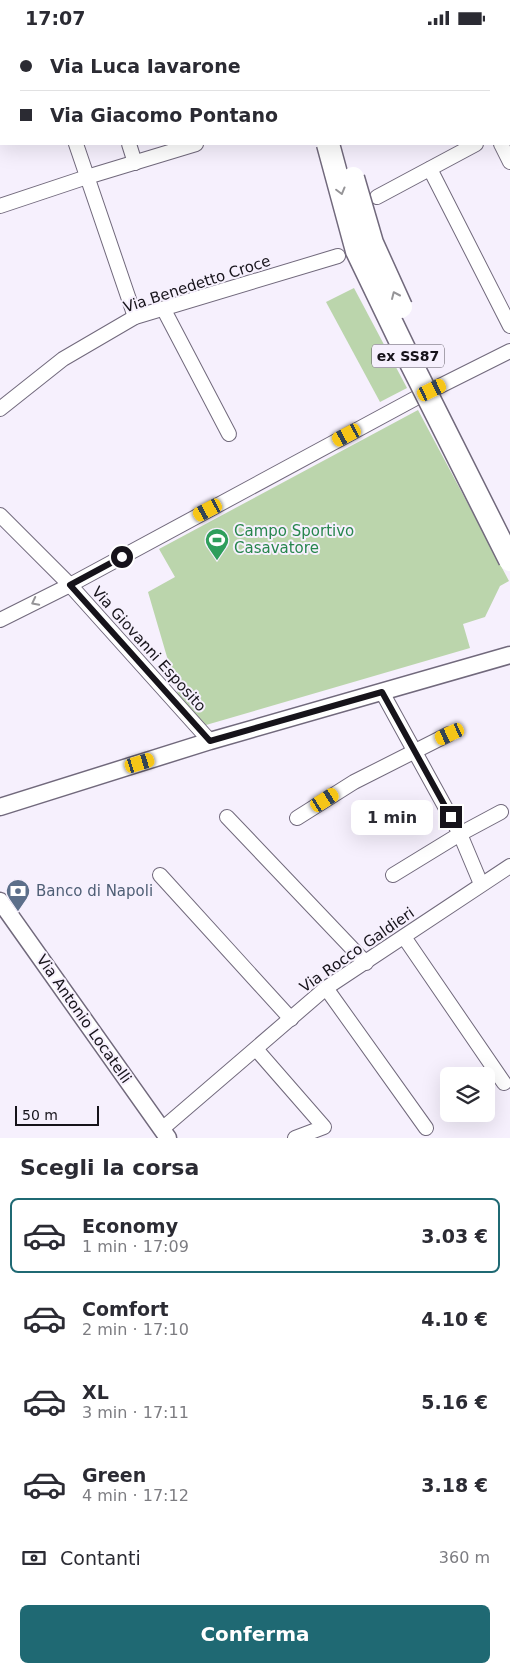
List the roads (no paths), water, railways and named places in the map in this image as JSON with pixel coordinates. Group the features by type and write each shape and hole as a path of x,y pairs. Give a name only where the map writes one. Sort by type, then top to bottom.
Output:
{"highway":[{"name":"ex SS87","path":"328,145 357,251 510,560"},
{"name":"ex SS87","path":"344,145 372,243 422,354 510,527"}],"street":[{"path":"76,145 135,317"},
{"path":"129,145 135,163"},
{"path":"0,206 193,145"},
{"path":"377,197 474,145"},
{"path":"502,145 510,162"},
{"path":"430,169 510,326"},
{"name":"Via Benedetto Croce","path":"0,409 63,359 135,317 338,256"},
{"path":"164,309 228,435"},
{"path":"0,620 70,585 416,397 510,351"},
{"name":"Via Giovanni Esposito","path":"0,515 70,585 210,741"},
{"path":"0,807 210,741 510,655"},
{"path":"382,692 460,834 481,884"},
{"path":"297,817 354,782 414,750 450,734"},
{"path":"393,875 460,834 501,812"},
{"path":"227,817 366,963"},
{"name":"Via Rocco Galdieri","path":"165,1134 256,1049 326,989 510,866"},
{"path":"160,875 291,1019"},
{"name":"Via Antonio Locatelli","path":"0,901 165,1134"},
{"path":"404,937 504,1083"},
{"path":"326,989 426,1128"},
{"path":"256,1049 324,1127 295,1138"}],"place":[{"name":"Campo Sportivo Casavatore","path":"217,561"},
{"name":"Banco di Napoli","path":"18,912"}]}
